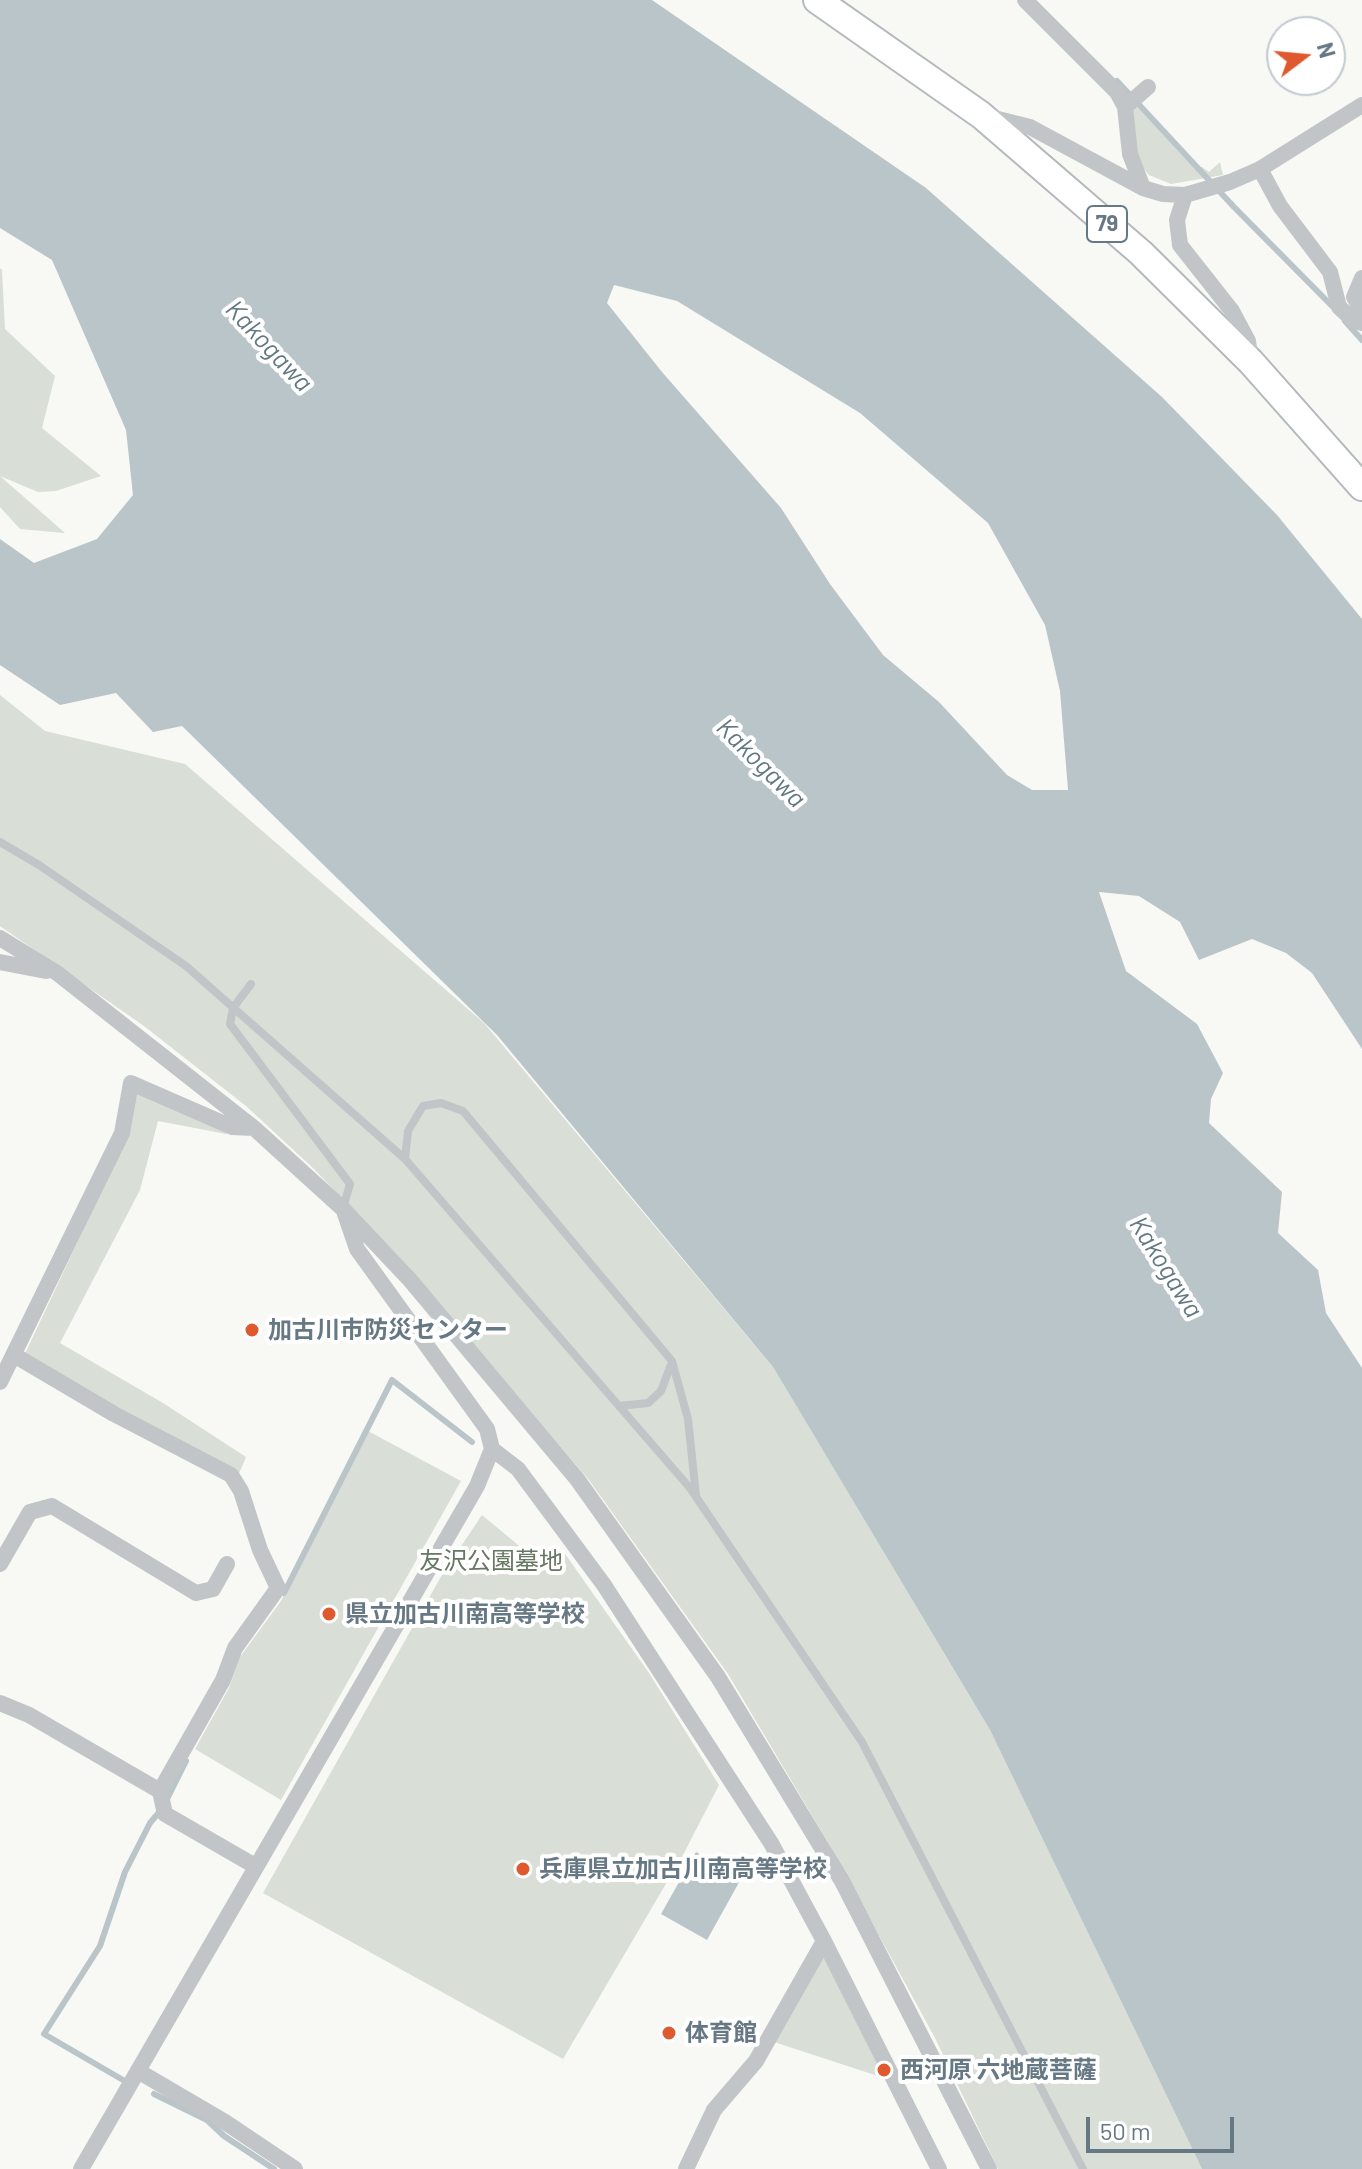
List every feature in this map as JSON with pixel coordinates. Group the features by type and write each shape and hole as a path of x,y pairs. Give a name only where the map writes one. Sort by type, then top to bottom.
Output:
{"main road":[{"name":"79","path":"817,0 981,115 1141,253 1251,362 1362,487"}],"street":[{"path":"1025,0 1117,92 1136,98 1130,154 1143,188"},
{"path":"981,115 1030,127 1143,188 1163,194 1185,195 1230,182 1260,169 1362,105"},
{"path":"1260,169 1280,206 1358,304"},
{"path":"1185,195 1177,220 1180,245 1232,311 1248,341 1251,362"},
{"path":"1330,272 1339,307 1352,319 1362,323"},
{"path":"1358,304 1362,278"},
{"path":"0,938 57,973 254,1128 343,1209 410,1280 577,1479 718,1677 842,1881 989,2169"},
{"path":"0,962 57,973"},
{"path":"0,1382 122,1133 131,1083 232,1127 254,1128"},
{"path":"81,2169 477,1486 492,1449 487,1429 357,1249 343,1209"},
{"path":"14,1355 114,1414 231,1475 241,1491 260,1550 278,1588 235,1648 223,1680 160,1791 165,1814 255,1866"},
{"path":"492,1449 518,1469 604,1585 771,1843 939,2169"},
{"path":"0,1564 30,1512 52,1506 196,1593 213,1589 227,1564"},
{"path":"0,1703 29,1715 160,1791"},
{"path":"686,2169 714,2110 756,2061 824,1941"},
{"path":"133,2080 225,2122 295,2169"}],"lane":[{"path":"0,842 39,865 186,966 405,1159 696,1497 862,1742 1083,2169"},
{"path":"251,984 233,1008 230,1024 350,1184 343,1209"},
{"path":"405,1159 408,1131 423,1106 441,1103 463,1111 672,1361 688,1419 696,1497"},
{"path":"619,1406 648,1403 661,1391 672,1361"}],"green space":[{"path":"1136,106 1195,169 1202,167 1209,172 1220,162 1223,175 1171,184 1149,175 1139,163 1130,113"},
{"path":"0,268 5,329 55,376 42,428 101,476 56,491 38,492 0,476"},
{"path":"0,476 65,533 20,529 0,507"},
{"path":"0,695 45,731 185,764 484,1023 773,1367 990,1730 1202,2169 998,2169 935,2038 832,1849 728,1674 589,1480 406,1266 314,1169 246,1106 144,1026 0,926"},
{"path":"138,1091 228,1129 226,1134 158,1121 140,1190 60,1343 163,1403 246,1457 238,1476 24,1356 125,1141"},
{"name":"県立加古川南高等学校","path":"368,1431 461,1481 281,1800 195,1749 229,1688 240,1657 281,1601"},
{"name":"友沢公園墓地","path":"482,1515 547,1569 563,1551 649,1673 719,1785 684,1853 563,2059 263,1893 443,1573"},
{"path":"822,1954 887,2079 774,2042"}],"water":[{"name":"Kakogawa","path":"0,0 652,0 926,188 1162,397 1277,515 1362,619 1362,1049 1312,973 1286,953 1252,939 1199,960 1180,922 1139,896 1099,892 1126,971 1197,1024 1223,1073 1211,1099 1209,1123 1282,1192 1278,1233 1318,1270 1326,1313 1362,1368 1362,2169 1202,2169 990,1730 773,1367 497,1035 182,726 153,732 116,693 60,705 0,665 0,539 34,563 97,539 133,495 126,430 52,260 0,228","holes":["614,285 677,301 860,413 988,523 1045,625 1060,691 1068,790 1032,790 1007,775 939,702 883,655 830,584 781,508 662,372 607,303"]},
{"path":"696,1852 742,1877 707,1940 661,1914"}],"waterway":[{"path":"1117,81 1234,207 1333,307"},
{"path":"1345,321 1362,340"},
{"path":"284,1593 392,1380 472,1442"},
{"path":"166,1801 186,1761"},
{"path":"123,2080 44,2034 100,1946 125,1872 150,1823 161,1810"},
{"path":"154,2094 207,2120 224,2136 274,2169"}],"place":[{"name":"加古川市防災センター","path":"252,1330"},
{"name":"県立加古川南高等学校","path":"329,1614"},
{"name":"兵庫県立加古川南高等学校","path":"523,1869"},
{"name":"体育館","path":"669,2033"},
{"name":"西河原 六地蔵菩薩","path":"884,2070"}]}
